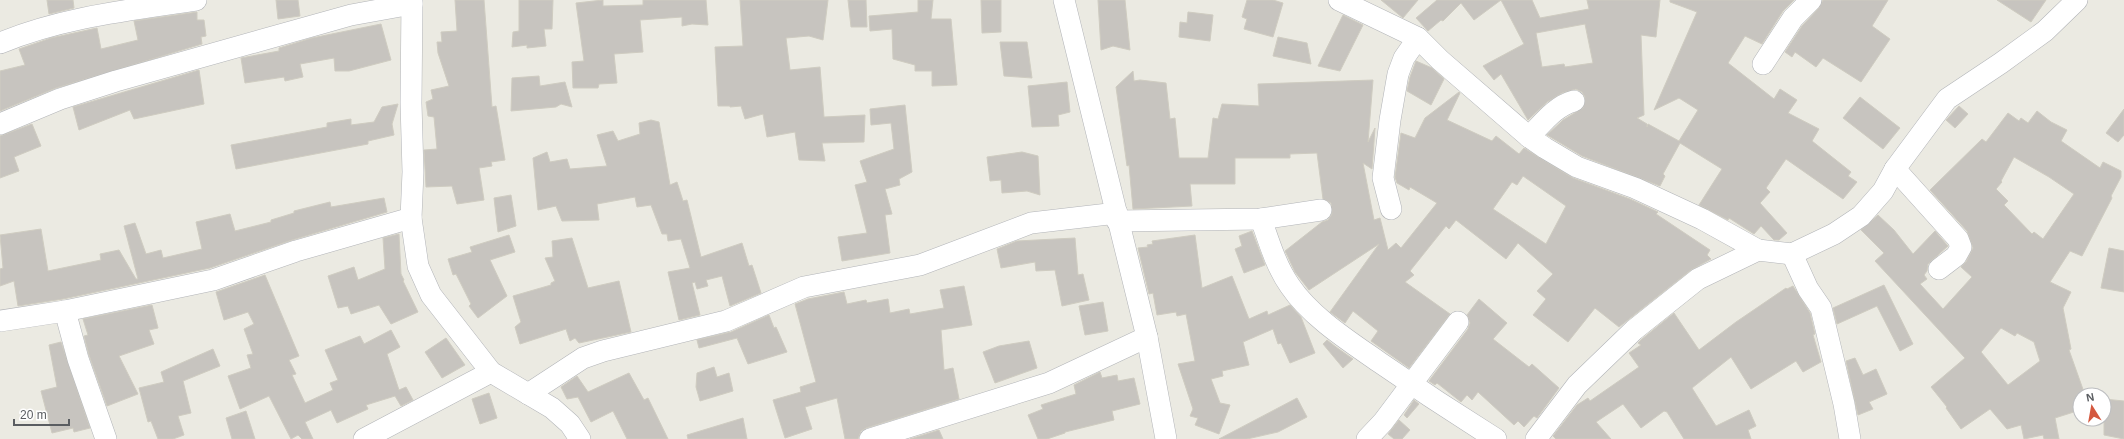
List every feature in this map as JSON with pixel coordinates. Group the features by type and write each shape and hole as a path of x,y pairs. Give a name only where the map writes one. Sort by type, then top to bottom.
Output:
{"street":[{"path":"0,43 22,34 69,20 196,0"},
{"path":"1064,0 1147,337 1166,439"},
{"path":"1339,0 1418,38 1440,60 1529,136 1577,167 1635,188 1702,220 1758,250 1792,254 1834,234 1862,216 1883,191 1894,169 1947,99 2001,64 2045,31 2065,14 2077,0"},
{"path":"1763,64 1793,18 1811,0"},
{"path":"0,124 60,100 116,81 351,15 412,2 411,103 414,172 411,218 418,266 431,295 491,372 552,408 570,424 580,439"},
{"path":"1391,209 1383,178 1390,120 1398,74 1404,58 1418,38"},
{"path":"1529,136 1555,110 1564,104 1574,101"},
{"path":"1894,169 1958,239 1961,247 1959,252 1939,269"},
{"path":"528,394 590,356 603,351 726,321 804,287 920,265 1031,223 1117,217 1261,219 1321,210"},
{"path":"0,321 65,311 213,280 296,252 411,218"},
{"path":"1261,219 1276,260 1290,286 1318,316 1345,339 1410,384 1496,439"},
{"path":"1536,439 1576,385 1634,330 1698,279 1758,250"},
{"path":"1792,254 1808,288 1821,308 1844,404 1850,439"},
{"path":"65,311 78,359 106,439"},
{"path":"1367,439 1458,322"},
{"path":"870,439 1048,383 1147,337"},
{"path":"364,439 491,372"}],"building":[{"path":"47,0 73,0 74,8 49,14"},
{"path":"276,0 298,0 300,16 278,19"},
{"path":"455,0 484,0 492,107 496,106 505,160 491,162 492,166 479,168 484,200 457,204 452,186 426,187 424,150 437,149 434,117 428,116 426,102 433,99 431,90 449,86 438,53 437,42 442,42 441,32 457,31"},
{"path":"519,0 553,0 552,29 544,29 546,46 527,48 527,45 512,47 513,32 519,31"},
{"path":"603,0 603,6 643,5 643,0 706,0 708,25 692,24 682,26 682,17 640,20 643,52 614,54 617,83 599,84 598,88 573,88 572,62 584,61 576,3"},
{"path":"740,0 828,0 823,40 809,36 786,38 790,70 820,67 824,117 865,115 864,142 822,143 825,161 799,160 795,132 767,137 763,114 745,119 741,106 718,106 715,47 743,46"},
{"path":"848,0 866,0 867,27 851,27"},
{"path":"918,0 933,0 931,19 951,19 957,85 932,86 932,71 915,71 915,65 893,59 892,29 870,31 869,16 918,12"},
{"path":"981,0 1001,0 1001,32 982,33"},
{"path":"1098,0 1125,0 1130,50 1113,46 1101,50"},
{"path":"1247,0 1273,0 1283,3 1273,37 1244,29 1247,19 1242,17"},
{"path":"1381,0 1418,0 1403,18"},
{"path":"1437,0 1501,0 1474,20 1461,3 1443,21 1441,20 1428,31 1416,18"},
{"path":"1501,0 1532,0 1540,18 1589,9 1587,0 1660,0 1656,37 1641,35 1644,115 1637,118 1647,124 1647,127 1648,124 1679,141 1698,110 1679,98 1654,110 1697,12 1670,2 1670,0 1794,0 1783,11 1762,44 1745,36 1728,63 1774,99 1780,89 1797,100 1788,113 1819,129 1812,141 1851,172 1848,176 1857,182 1843,199 1786,159 1766,188 1770,192 1760,203 1787,233 1779,240 1774,240 1761,226 1754,234 1729,218 1728,220 1699,205 1722,169 1680,143 1663,174 1665,176 1660,186 1582,156 1547,135 1563,120 1583,108 1585,97 1582,92 1576,89 1562,93 1547,102 1528,120 1501,74 1494,80 1483,66 1524,44","holes":["1585,24 1593,63 1565,67 1564,64 1542,67 1536,33"]},
{"path":"1823,0 1888,0 1872,26 1890,39 1861,82 1823,58 1816,67 1795,52 1792,57 1785,52 1802,26 1819,8"},
{"path":"1997,0 2046,0 2031,22"},
{"path":"197,12 197,20 204,20 206,36 201,37 202,44 56,88 0,111 0,71 25,65 19,49 51,38 97,28 101,49 138,40 134,21"},
{"path":"1188,12 1213,15 1210,41 1179,37 1180,22 1187,23"},
{"path":"1343,15 1363,25 1340,71 1318,66"},
{"path":"381,24 391,60 349,71 335,71 334,58 300,64 303,77 285,81 284,77 245,83 241,58 279,51 279,48 312,38"},
{"path":"1278,37 1307,43 1311,64 1273,56"},
{"path":"1000,42 1027,42 1032,78 1004,76"},
{"path":"1416,61 1432,68 1444,79 1431,105 1407,91"},
{"path":"199,70 204,104 134,119 130,110 79,130 73,107"},
{"path":"1133,71 1134,81 1140,80 1166,83 1170,119 1175,118 1179,158 1208,158 1213,118 1218,119 1222,104 1259,106 1258,84 1373,80 1368,142 1375,128 1372,169 1363,163 1374,220 1380,218 1388,250 1396,243 1401,248 1437,203 1410,187 1409,190 1397,183 1395,177 1401,133 1415,138 1425,118 1459,92 1460,93 1447,120 1492,141 1496,136 1519,154 1524,148 1573,178 1630,199 1658,212 1656,214 1710,250 1707,255 1711,259 1691,270 1619,327 1595,308 1568,342 1533,315 1546,299 1537,291 1553,274 1518,243 1506,259 1456,220 1449,229 1446,226 1410,271 1414,275 1405,282 1450,314 1409,368 1371,341 1378,331 1353,311 1345,323 1330,312 1379,244 1309,290 1295,272 1285,251 1322,222 1328,220 1332,214 1331,203 1323,199 1317,153 1290,154 1290,158 1235,158 1235,184 1190,184 1192,206 1133,209 1129,165 1127,166 1116,87","holes":["1523,176 1566,206 1546,244 1493,209 1512,182 1517,185"]},
{"path":"539,76 540,86 565,82 572,107 561,104 556,107 511,111 512,78"},
{"path":"1067,82 1070,112 1058,115 1059,126 1032,127 1028,86"},
{"path":"1860,97 1900,128 1883,149 1843,118"},
{"path":"398,104 392,124 394,135 368,141 368,144 236,169 231,145 327,127 327,123 351,119 351,125 374,122 382,107"},
{"path":"905,105 912,172 899,179 900,185 885,189 892,214 885,215 890,253 842,261 838,237 867,233 855,185 867,182 860,161 894,149 891,123 871,125 870,109"},
{"path":"1959,106 1968,114 1955,128 1946,120"},
{"path":"2124,109 2124,135 2118,142 2106,133"},
{"path":"2037,111 2051,122 2067,130 2061,141 2100,168 2103,162 2121,171 2121,177 2111,196 2112,198 2082,256 2070,251 2050,282 2071,292 2063,308 2071,349 2069,350 2082,387 2072,387 2072,413 2055,418 2059,439 2044,439 2043,435 2024,439 2021,425 2007,429 1990,409 1961,429 1946,408 1947,407 1931,387 1965,358 1875,261 1884,253 1861,230 1878,215 1894,230 1913,254 1935,231 1948,246 1928,264 1927,271 1924,275 1927,279 1920,284 1943,309 1972,277 1961,267 1966,262 1973,248 1967,231 1930,190 1982,139 1986,142 2008,113 2019,121 2021,118 2028,123","holes":["2014,157 2049,177 2074,194 2043,239 2034,232 2032,234 2004,205 2008,201 1996,189 2002,182 2001,181","2001,328 2015,336 2017,333 2034,342 2040,361 2008,385 1981,352"]},
{"path":"651,120 659,122 670,185 677,182 683,201 687,200 701,257 742,243 749,266 752,265 761,293 730,306 722,276 706,280 708,286 697,289 695,282 692,283 700,315 679,320 668,272 690,268 681,239 668,241 667,234 662,234 651,205 637,207 635,197 597,204 599,220 562,221 556,206 538,210 533,158 547,152 550,162 567,159 570,169 607,166 597,135 613,131 618,141 640,134 639,123"},
{"path":"32,124 41,146 14,157 19,171 0,178 0,136"},
{"path":"1022,152 1038,156 1040,195 1027,191 1002,193 1001,180 990,181 987,157"},
{"path":"511,195 516,226 498,232 494,198"},
{"path":"384,198 387,212 292,240 210,268 63,299 18,306 14,281 0,286 0,269 3,268 0,235 41,229 48,271 101,260 100,254 119,250 136,279 138,279 124,226 135,223 146,254 161,250 163,258 202,249 196,222 230,214 235,231 271,222 271,220 294,213 294,211 330,202 331,207"},
{"path":"1252,231 1265,265 1244,273 1235,249 1242,246 1239,236"},
{"path":"399,234 401,274 418,312 391,324 379,305 351,314 348,306 338,308 328,276 354,267 358,280 385,269 383,238"},
{"path":"509,235 515,252 490,260 507,296 478,318 469,306 471,304 456,274 453,275 448,259 472,252 470,247"},
{"path":"1195,235 1202,288 1232,276 1249,319 1267,311 1268,315 1290,305 1301,317 1315,353 1290,363 1281,343 1278,344 1273,329 1243,342 1249,365 1222,371 1223,376 1211,379 1220,403 1230,405 1219,434 1195,425 1198,418 1190,416 1193,409 1178,364 1195,361 1186,314 1177,316 1176,312 1157,315 1153,293 1149,294 1138,248 1148,247 1147,245 1153,244 1152,241"},
{"path":"572,238 588,288 619,281 631,332 579,343 575,338 570,341 566,329 520,344 515,327 521,322 513,296 551,285 551,283 555,281 545,258 553,257 552,241"},
{"path":"1075,238 1078,275 1083,274 1089,300 1062,306 1055,270 1036,271 1035,262 1001,268 997,249 1017,241"},
{"path":"2109,248 2124,251 2124,292 2101,288"},
{"path":"265,275 299,356 289,360 296,374 292,375 305,403 333,390 330,383 338,380 325,350 360,336 364,344 391,330 400,347 387,354 399,390 406,387 413,400 401,406 395,396 366,405 368,409 337,423 331,410 305,422 313,439 302,439 298,435 291,439 269,396 240,409 228,376 251,368 247,355 253,354 244,329 254,324 248,312 224,320 216,292"},
{"path":"1884,285 1913,344 1900,351 1877,306 1837,324 1833,308"},
{"path":"964,286 972,325 941,330 944,370 953,368 959,399 866,428 861,431 858,439 845,439 837,398 805,407 812,429 785,438 773,400 801,392 800,387 816,382 795,304 808,299 844,292 847,304 866,300 867,303 888,299 890,313 909,309 910,314 944,308 940,290"},
{"path":"1793,286 1810,313 1815,334 1813,335 1821,362 1803,372 1796,361 1751,389 1731,357 1692,388 1716,426 1749,410 1756,426 1748,430 1751,439 1684,439 1667,412 1664,411 1641,428 1623,404 1596,422 1611,439 1556,439 1553,436 1577,405 1588,398 1590,401 1639,367 1629,353 1641,345 1638,343 1642,339 1674,313 1699,350 1736,322 1786,288 1787,289"},
{"path":"1479,299 1507,323 1493,339 1529,367 1532,364 1559,388 1537,418 1534,416 1524,427 1518,421 1514,425 1478,392 1472,400 1467,395 1461,402 1437,383 1435,385 1429,381 1468,329 1470,323 1467,315"},
{"path":"1103,302 1108,331 1085,335 1079,306"},
{"path":"152,305 158,328 149,330 154,344 119,356 138,394 107,406 89,355 84,336 88,335 83,319"},
{"path":"769,315 787,352 748,364 737,338 699,348 697,340 731,332"},
{"path":"446,338 465,365 442,378 425,352"},
{"path":"1327,340 1353,359 1343,368 1323,344"},
{"path":"1029,341 1037,368 995,383 983,352 999,346"},
{"path":"61,342 90,428 74,432 73,428 52,433 41,391 57,387 49,345"},
{"path":"213,349 220,366 183,381 191,413 178,416 184,435 173,439 158,439 151,421 148,422 139,388 164,382 161,372"},
{"path":"1855,358 1863,375 1876,369 1887,394 1869,402 1873,409 1858,415 1846,361"},
{"path":"714,367 717,377 729,373 733,391 700,401 696,387 697,373"},
{"path":"1100,372 1102,378 1117,375 1118,381 1134,378 1140,404 1112,411 1114,420 1065,432 1047,439 1038,439 1028,415 1043,409 1041,405 1076,394 1074,385"},
{"path":"629,373 644,400 648,398 668,439 627,439 613,411 591,422 578,397 567,399 561,387 577,376 588,392"},
{"path":"489,393 497,418 480,424 472,399"},
{"path":"1297,398 1307,417 1278,432 1247,439 1219,439"},
{"path":"1414,400 1419,404 1407,418 1404,415"},
{"path":"2112,400 2124,401 2124,439 2104,435 2104,427 2112,427"},
{"path":"246,411 255,439 232,439 226,418"},
{"path":"743,418 747,439 688,439 687,435"},
{"path":"1399,420 1410,430 1402,439 1394,439 1388,434"},
{"path":"939,430 943,439 910,439"}]}
